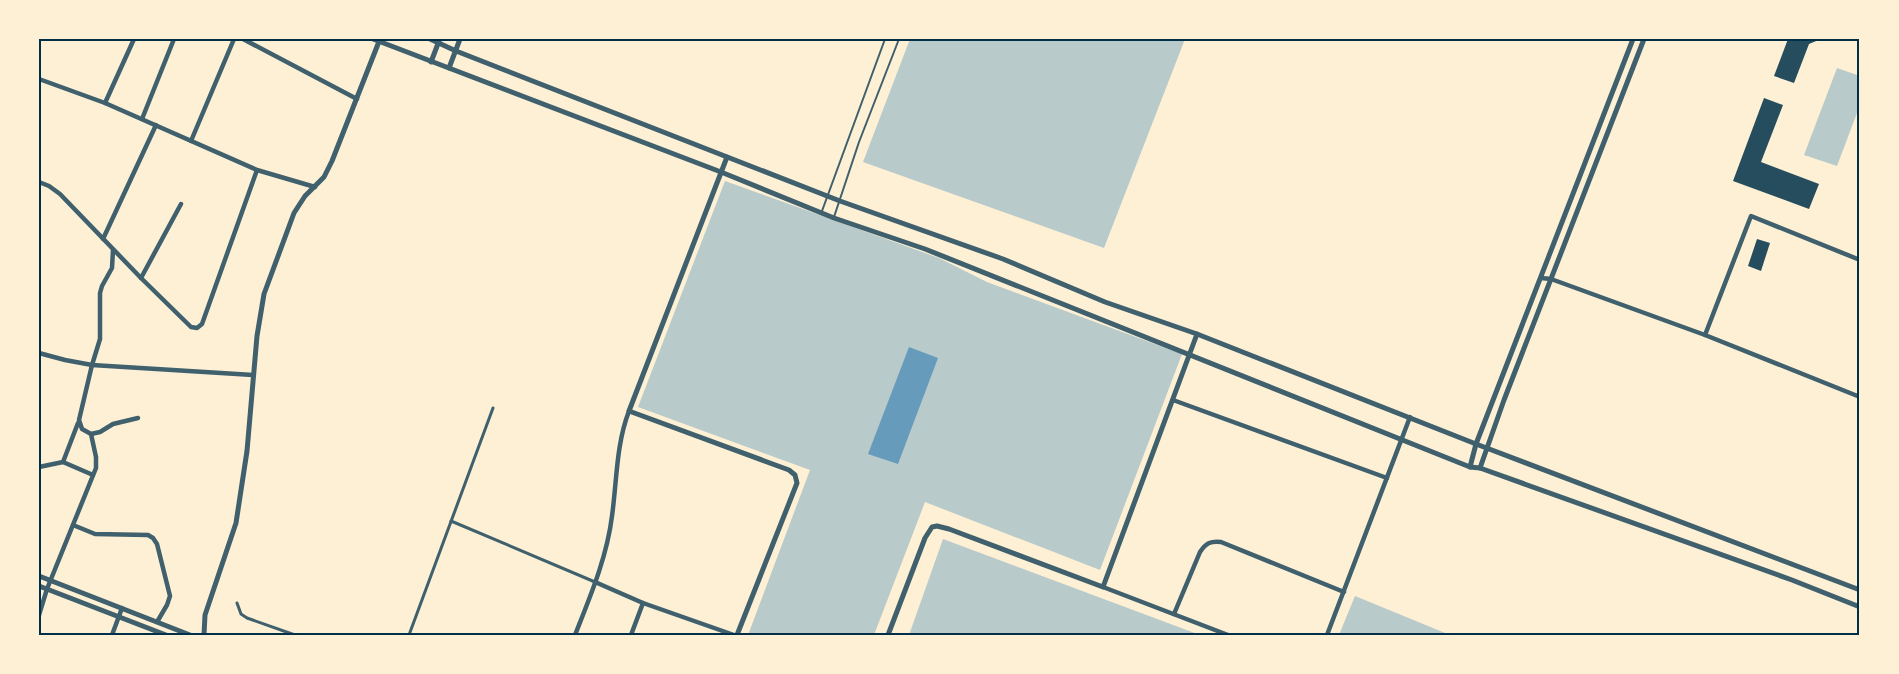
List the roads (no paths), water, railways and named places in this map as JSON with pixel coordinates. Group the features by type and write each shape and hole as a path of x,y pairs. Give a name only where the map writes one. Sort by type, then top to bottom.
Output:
{"street":[{"path":"105,103 134,39"},
{"path":"142,118 174,39"},
{"path":"191,141 234,39"},
{"path":"243,39 357,99"},
{"path":"430,39 829,197 1003,259 1105,302 1197,334 1476,444 1860,590"},
{"path":"449,68 460,39"},
{"path":"1470,467 1476,444 1633,39"},
{"path":"1480,468 1486,447 1644,39"},
{"path":"204,635 207,606 236,523 247,451 264,294 294,213 305,196 324,177 332,161 357,99 377,40 721,172 834,218 936,253 1470,467 1480,468 1792,580 1860,607"},
{"path":"431,62 439,41"},
{"path":"39,79 142,118 257,170 315,187"},
{"path":"103,239 156,125"},
{"path":"575,635 595,582 612,517 617,456 629,411 728,157"},
{"path":"39,182 60,194 191,327 197,328 202,324 257,170"},
{"path":"141,278 181,204"},
{"path":"1705,335 1750,216 1860,260"},
{"path":"63,462 78,420 101,332 100,293 112,268 113,250"},
{"path":"1541,278 1551,279 1705,335 1860,397"},
{"path":"1103,587 1197,334"},
{"path":"39,353 92,365 254,375"},
{"path":"1173,400 1387,478"},
{"path":"409,635 493,408"},
{"path":"451,521 643,603 736,635 797,483 795,474 629,411"},
{"path":"1327,635 1410,417"},
{"path":"78,420 82,429 91,434 100,432 113,424 138,418"},
{"path":"39,615 50,581 96,468 91,434"},
{"path":"39,467 63,462 93,475"},
{"path":"73,525 94,534 153,537 157,544 170,596 157,622"},
{"path":"888,635 925,538 932,527 937,526 1228,635"},
{"path":"1174,614 1200,552 1210,541 1221,542 1344,592"},
{"path":"39,576 189,635"},
{"path":"39,585 166,635"},
{"path":"237,603 241,614 247,618 295,635"},
{"path":"631,635 643,603"},
{"path":"112,635 122,608"}],"lane":[{"path":"821,213 829,197 885,39"},
{"path":"834,218 859,142 899,39"}],"water":[{"path":"909,347 938,358 898,464 868,454"}]}
